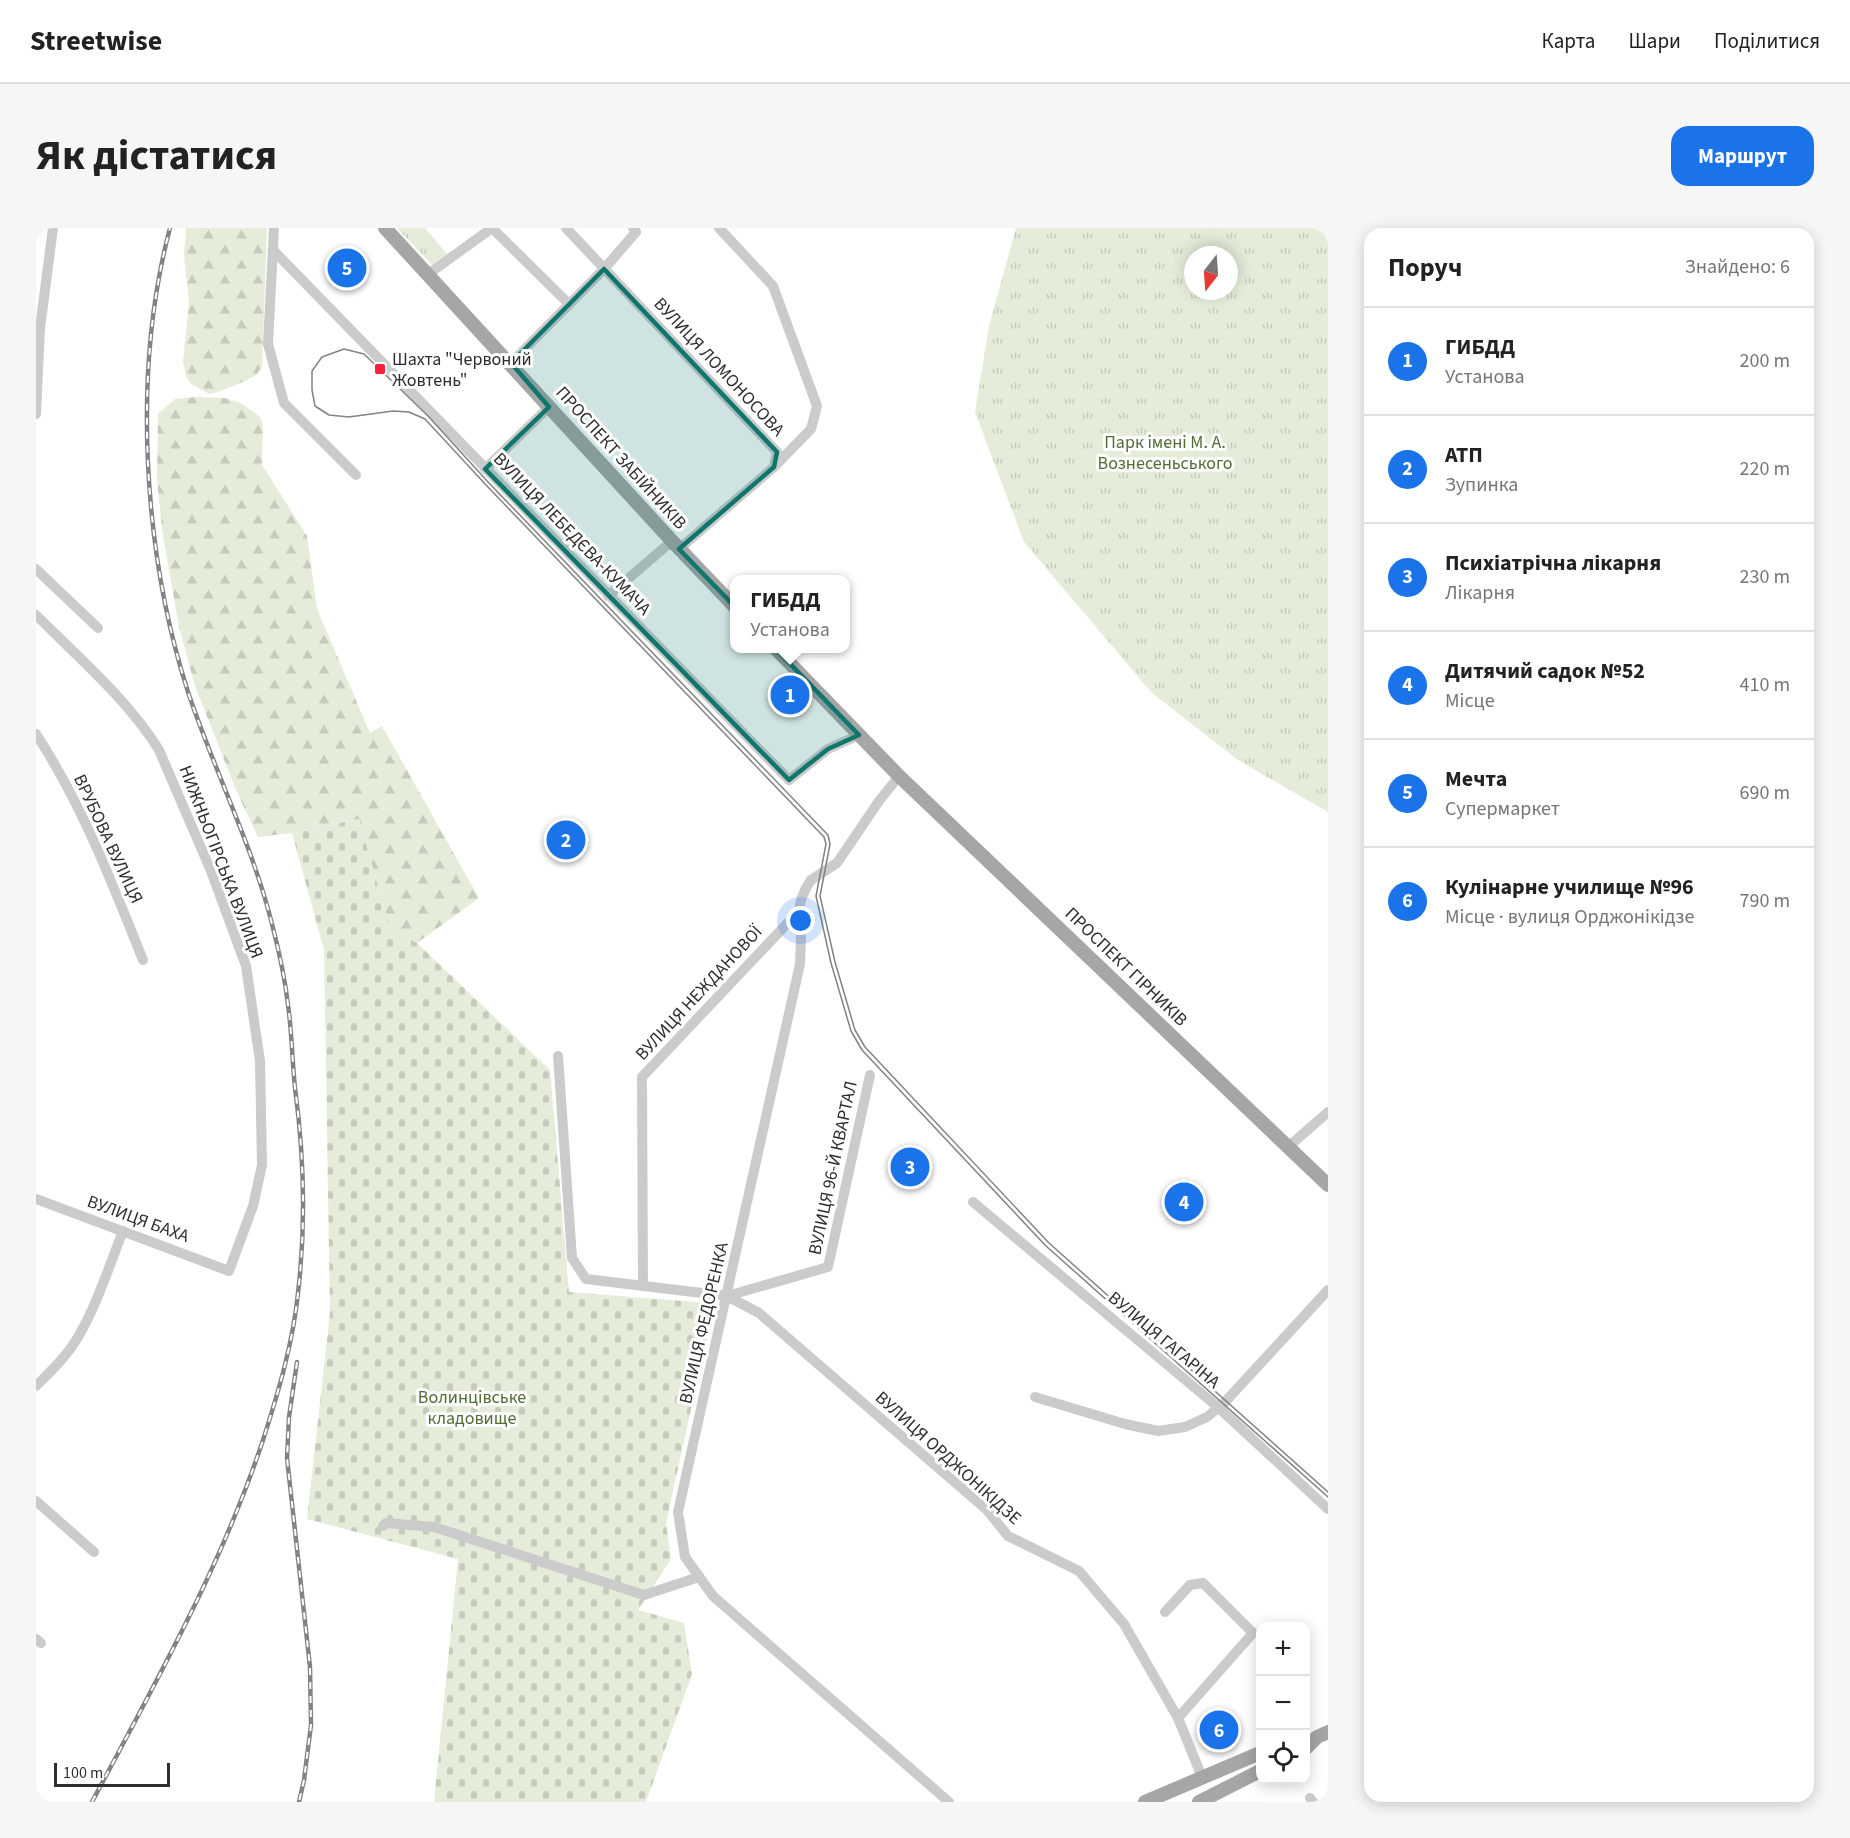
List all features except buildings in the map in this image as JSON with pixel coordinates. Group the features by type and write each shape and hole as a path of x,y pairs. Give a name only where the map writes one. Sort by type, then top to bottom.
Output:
{"main road":[{"name":"ПРОСПЕКТ ЗАБІЙНИКІВ","path":"385,228 730,601"},
{"path":"780,653 899,776"},
{"name":"ПРОСПЕКТ ГІРНИКІВ","path":"899,776 1328,1185"},
{"path":"1145,1802 1256,1755"},
{"path":"1199,1802 1256,1773"}],"street":[{"path":"36,414 40,328 53,228"},
{"path":"274,228 268,344 284,403 356,475"},
{"path":"428,275 492,228 569,304"},
{"name":"ВУЛИЦЯ ЛОМОНОСОВА","path":"566,228 777,452 774,467 608,596"},
{"path":"510,363 604,269 636,232 633,228"},
{"path":"719,228 773,286 817,406 811,429 774,467"},
{"name":"ВУЛИЦЯ ЛЕБЕДЄВА-КУМАЧА","path":"273,250 789,780 828,749 859,735"},
{"path":"485,469 549,406"},
{"path":"36,569 98,628"},
{"name":"НИЖНЬОГІРСЬКА ВУЛИЦЯ","path":"36,615 118,698 159,750 211,871 246,966 260,1062 262,1165 253,1206 229,1271"},
{"name":"ВРУБОВА ВУЛИЦЯ","path":"36,734 76,804 143,960"},
{"name":"ВУЛИЦЯ ФЕДОРЕНКА","path":"899,776 837,863 811,880 801,900 799,911 800,964 678,1512 685,1557 713,1596 950,1802"},
{"name":"ВУЛИЦЯ НЕЖДАНОВОЇ","path":"643,1286 642,1077 799,911"},
{"path":"558,1056 572,1258 586,1279 727,1296"},
{"name":"ВУЛИЦЯ 96-Й КВАРТАЛ","path":"727,1296 828,1267 870,1075"},
{"path":"1288,1147 1328,1112"},
{"name":"ВУЛИЦЯ БАХА","path":"36,1199 229,1271"},
{"name":"ВУЛИЦЯ ГАГАРІНА","path":"973,1202 1219,1408 1328,1509"},
{"path":"36,1386 68,1352 78,1337 88,1319 123,1231"},
{"path":"1035,1397 1125,1424 1158,1431 1185,1427 1207,1418 1219,1408 1328,1290"},
{"name":"ВУЛИЦЯ ОРДЖОНІКІДЗЕ","path":"727,1296 759,1313 987,1510 1008,1536 1079,1571 1124,1624 1178,1718 1202,1777"},
{"path":"36,1501 94,1552"},
{"path":"383,1526 386,1524 434,1527 644,1595 699,1577"},
{"path":"1165,1612 1190,1585 1203,1583 1253,1633 1178,1718"}],"highlighted area":[{"path":"604,269 777,452 774,467 679,549 859,735 828,749 789,780 485,469 549,407 511,363"}],"green space":[{"path":"186,228 267,228 262,367 256,375 209,394 191,384 186,376 183,362 189,303 184,255"},
{"path":"397,228 425,228 447,254 432,265"},
{"name":"Парк імені М. А. Вознесеньського","path":"1016,228 1328,228 1328,812 1238,760 1152,693 1024,542 975,412 989,326"},
{"path":"224,398 241,403 260,417 263,425 262,465 307,536 317,609 370,733 382,726 479,898 417,943 390,929 359,819 292,833 258,837 236,790 195,686 179,627 162,530 157,479 158,414 175,399"},
{"name":"Волинцівське кладовище","path":"359,819 390,929 417,943 550,1070 569,1292 709,1303 712,1314 666,1523 671,1559 638,1610 684,1623 692,1674 646,1802 434,1802 458,1559 307,1519 330,1313 324,950 292,833"}],"tram line":[{"path":"1328,1492 1049,1243 865,1047 855,1030 835,962 820,896 830,844 828,835 489,483 428,416 364,354 344,349 322,357 312,371 315,406 329,415 349,417 393,411 409,412 425,419 824,837 826,844 816,896 831,963 851,1031 862,1050 1046,1246 1328,1497"}],"railway":[{"path":"92,1802 186,1623 208,1578 247,1485 270,1419 289,1348 301,1267 303,1190 300,1139 289,1015 282,965 264,894 188,692 173,638 161,581 153,521 148,461 147,401 150,341 158,283 170,228"},
{"path":"297,1362 289,1417 287,1458 310,1667 311,1725 299,1802"}],"place":[{"name":"Мечта","path":"347,268"},
{"name":"Шахта \"Червоний Жовтень\"","path":"380,369"},
{"name":"ГИБДД","path":"790,695"},
{"name":"АТП","path":"566,840"},
{"name":"Психіатрічна лікарня","path":"910,1167"},
{"name":"Дитячий садок №52","path":"1184,1202"},
{"name":"Кулінарне училище №96","path":"1219,1730"}]}
